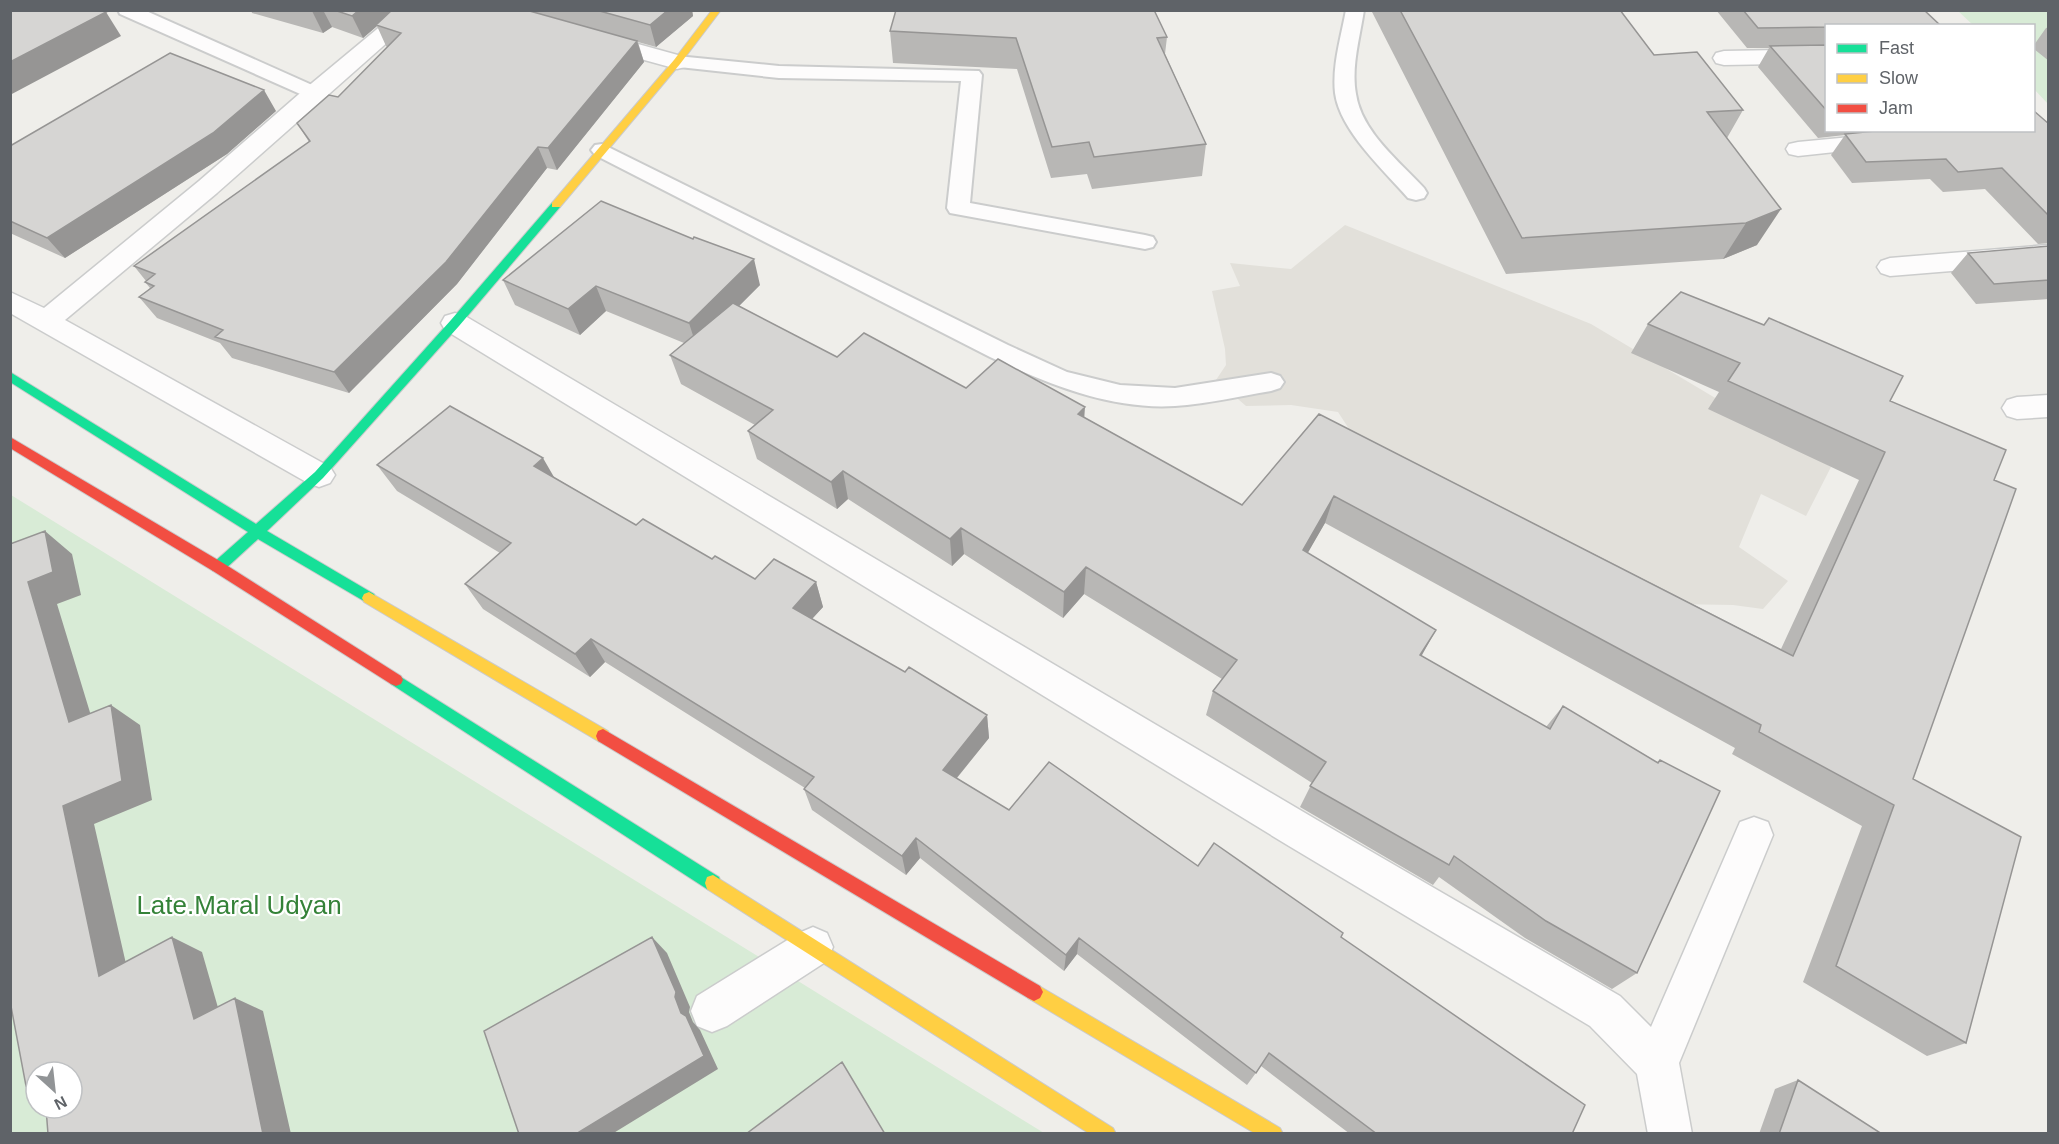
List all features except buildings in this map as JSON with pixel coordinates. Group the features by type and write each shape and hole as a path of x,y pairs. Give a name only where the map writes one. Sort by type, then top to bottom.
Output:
{"street":[{"path":"46,321 208,187 314,93 414,10"},
{"path":"218,567 319,476 602,150 677,62 717,10"},
{"path":"578,35 677,62"},
{"path":"1724,58 1825,56"},
{"path":"1798,149 1903,138"},
{"path":"1890,267 2049,254"},
{"path":"10,301 319,476"},
{"path":"455,322 1303,833 1605,1011 1657,1064"},
{"path":"10,376 258,532 1274,1134"},
{"path":"2017,408 2049,406"},
{"path":"10,442 218,567 1107,1134"},
{"path":"1670,1134 1657,1064 1754,835"},
{"path":"712,1011 813,946"}],"lane":[{"path":"127,10 314,93"},
{"path":"1355,10 1345,78 1347,102 1367,137 1416,194"},
{"path":"677,62 779,72 972,75 958,208 1145,242"},
{"path":"602,150 999,351 1060,379 1120,394 1175,397 1271,382"}],"shaded area":[{"path":"1345,225 1591,324 1831,467 1806,516 1761,494 1739,547 1788,581 1763,609 1733,605 1674,604 1353,435 1338,412 1291,405 1246,406 1216,380 1226,365 1225,349 1212,291 1240,286 1230,263 1291,269"}],"green space":[{"path":"1958,11 2048,11 2048,104 2035,90 2035,24 1972,24"},
{"name":"Late.Maral Udyan","path":"11,495 1044,1133 11,1133"}],"traffic: fast":[{"path":"218,567 319,475 455,323 556,205"},
{"path":"10,376 258,532 369,598"},
{"path":"396,680 713,883"}],"traffic: slow":[{"path":"556,205 677,62 717,10"},
{"path":"369,598 603,736"},
{"path":"713,883 1107,1134"},
{"path":"1034,992 1274,1134"}],"traffic: jam":[{"path":"10,442 218,567 396,680"},
{"path":"603,736 1034,992"}]}
